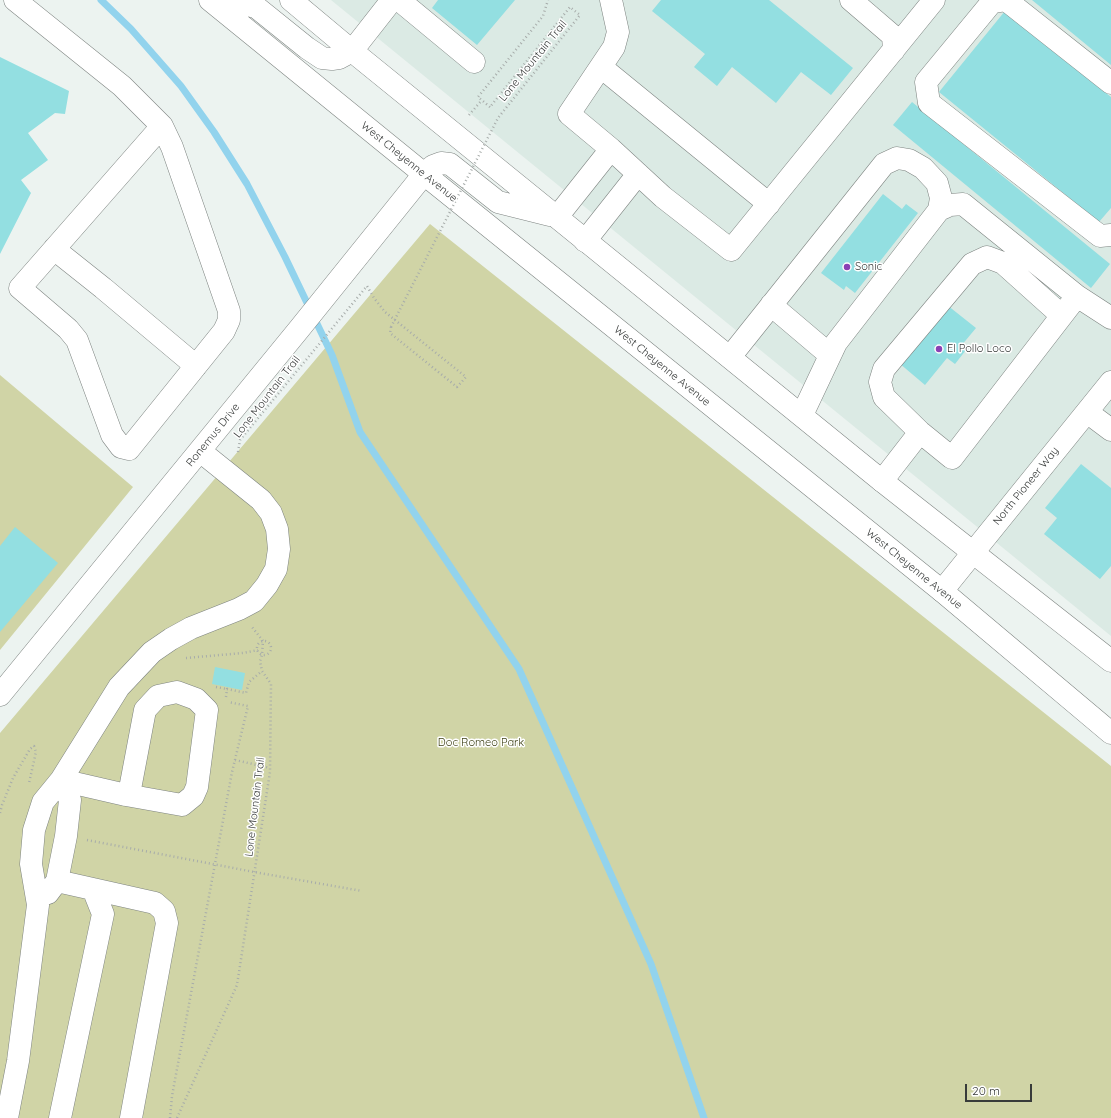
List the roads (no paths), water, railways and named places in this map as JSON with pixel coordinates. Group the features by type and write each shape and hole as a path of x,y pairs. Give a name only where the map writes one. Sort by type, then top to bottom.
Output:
{"main road":[{"path":"15,0 122,86 162,126 172,147 229,311 229,320 224,331 129,449 121,447 112,435 76,340 68,329 20,288 162,126"},
{"name":"West Cheyenne Avenue","path":"210,0 942,591 1111,733"},
{"path":"225,0 256,7 307,48 322,58 332,59 339,58 352,51 392,0"},
{"path":"291,0 585,241 882,481 1111,662"},
{"path":"399,0 474,62"},
{"path":"611,0 618,32 614,47 569,114 611,149 663,196 731,250 934,0"},
{"path":"851,0 894,36 894,50"},
{"path":"1111,83 1006,0 992,2 926,82 929,103 1100,236 1111,235"},
{"path":"601,67 769,204"},
{"path":"557,217 611,149"},
{"path":"730,357 884,164 897,158 908,160 923,168 937,183 941,198 940,210"},
{"name":"Ronemus Drive","path":"0,695 424,174 433,166 441,163 450,164 498,202 557,217"},
{"path":"585,241 638,174"},
{"path":"802,416 836,343 940,210 950,205 963,204 1077,296 1111,318"},
{"path":"54,250 103,288 196,366"},
{"path":"1061,315 1003,263 987,257 972,264 884,369 880,382 884,397 920,432 952,458 1077,296"},
{"path":"771,306 830,355"},
{"name":"North Pioneer Way","path":"942,591 1111,382"},
{"path":"1087,412 1111,430"},
{"path":"882,481 920,432"},
{"path":"7,1118 18,1061 38,905 32,864 34,830 43,802 61,780 119,687 152,652 191,628 239,610 254,601 267,586 276,568 279,549 277,529 271,513 261,500 200,451"},
{"path":"61,780 126,795 182,805 193,796 197,787 207,710 196,699 177,692 158,696 145,710 130,790 126,795"},
{"path":"38,905 57,881 66,836 70,800 61,780"},
{"path":"57,881 155,903 164,911 167,923 131,1118"},
{"path":"60,1118 104,914 93,889"}],"waterway":[{"path":"101,0 131,29 181,86 214,132 247,184 285,257 332,355 360,432 519,669 651,964 704,1118"}],"place":[{"name":"Sonic","path":"847,267"},
{"name":"El Pollo Loco","path":"939,349"}],"park label":[{"name":"Doc Romeo Park","path":"481,743"}]}
